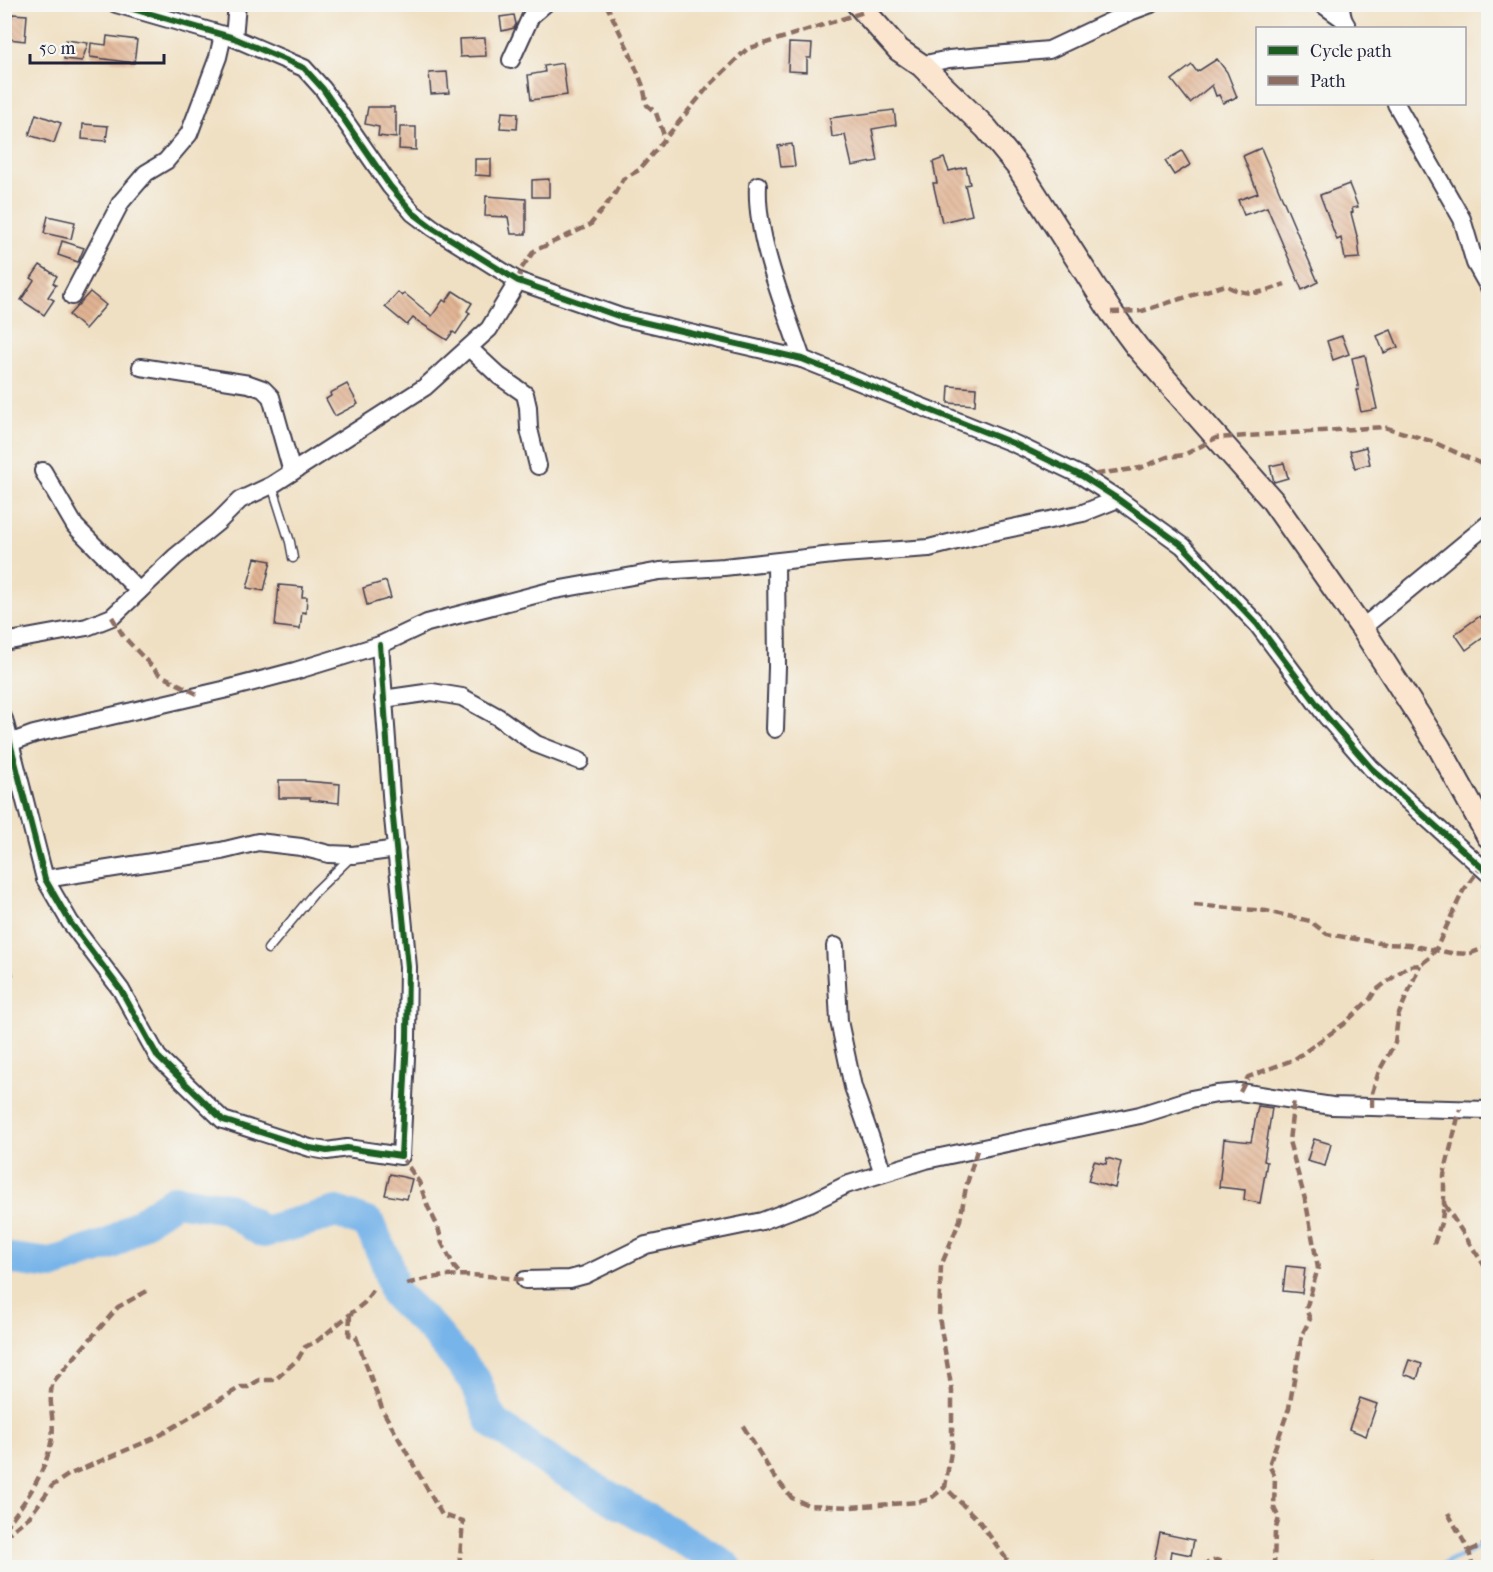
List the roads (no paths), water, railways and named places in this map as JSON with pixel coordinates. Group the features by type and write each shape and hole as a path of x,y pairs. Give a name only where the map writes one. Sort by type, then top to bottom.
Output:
{"street":[{"path":"116,4 228,36 304,68 322,89 390,186 413,213 518,282 621,317 802,359 1016,444 1082,476 1118,498 1183,546 1257,624 1326,716 1371,768 1488,873"},
{"path":"72,296 121,202 146,173 166,161 189,134 228,36 237,4"},
{"path":"511,60 531,16 545,4"},
{"path":"858,4 899,50 921,65 986,128 1018,167 1111,312 1137,347 1272,500 1362,628 1439,747 1488,836"},
{"path":"921,65 949,58 1049,50 1151,4"},
{"path":"1322,4 1344,17"},
{"path":"1397,105 1462,219 1475,263 1488,286"},
{"path":"758,185 757,203 764,242 802,359"},
{"path":"4,642 87,627 112,617 240,500 272,485 425,387 489,329 518,282"},
{"path":"469,348 499,376 525,394 529,429 538,466"},
{"path":"141,367 249,384 263,389 271,397 292,472"},
{"path":"43,471 75,526 139,591"},
{"path":"8,744 34,734 223,690 338,659 380,645 427,623 550,591 660,571 928,548 1083,513 1118,498"},
{"path":"1362,628 1488,524"},
{"path":"775,729 776,562"},
{"path":"4,719 8,744 45,879 70,922 121,990 158,1057 223,1120 310,1148 327,1151 347,1148 401,1156 408,967 380,645"},
{"path":"383,699 432,692 462,697 498,717 536,744 580,761"},
{"path":"45,879 221,852 258,842 301,847 329,854 353,855 397,849"},
{"path":"835,946 839,1021 853,1087 883,1173"},
{"path":"525,1280 570,1279 585,1275 646,1245 762,1221 810,1203 846,1185 952,1154 1140,1115 1191,1099 1217,1094 1240,1092 1332,1106 1488,1110"}],"lane":[{"path":"272,485 293,558"},
{"path":"268,949 315,892 353,855"}],"waterway":[{"path":"4,1258 51,1264 112,1243 175,1200 227,1208 263,1232 337,1212 369,1224 386,1261 395,1294 432,1329 475,1380 492,1422 551,1463 714,1558 727,1568"},
{"path":"1436,1568 1488,1542"}]}
